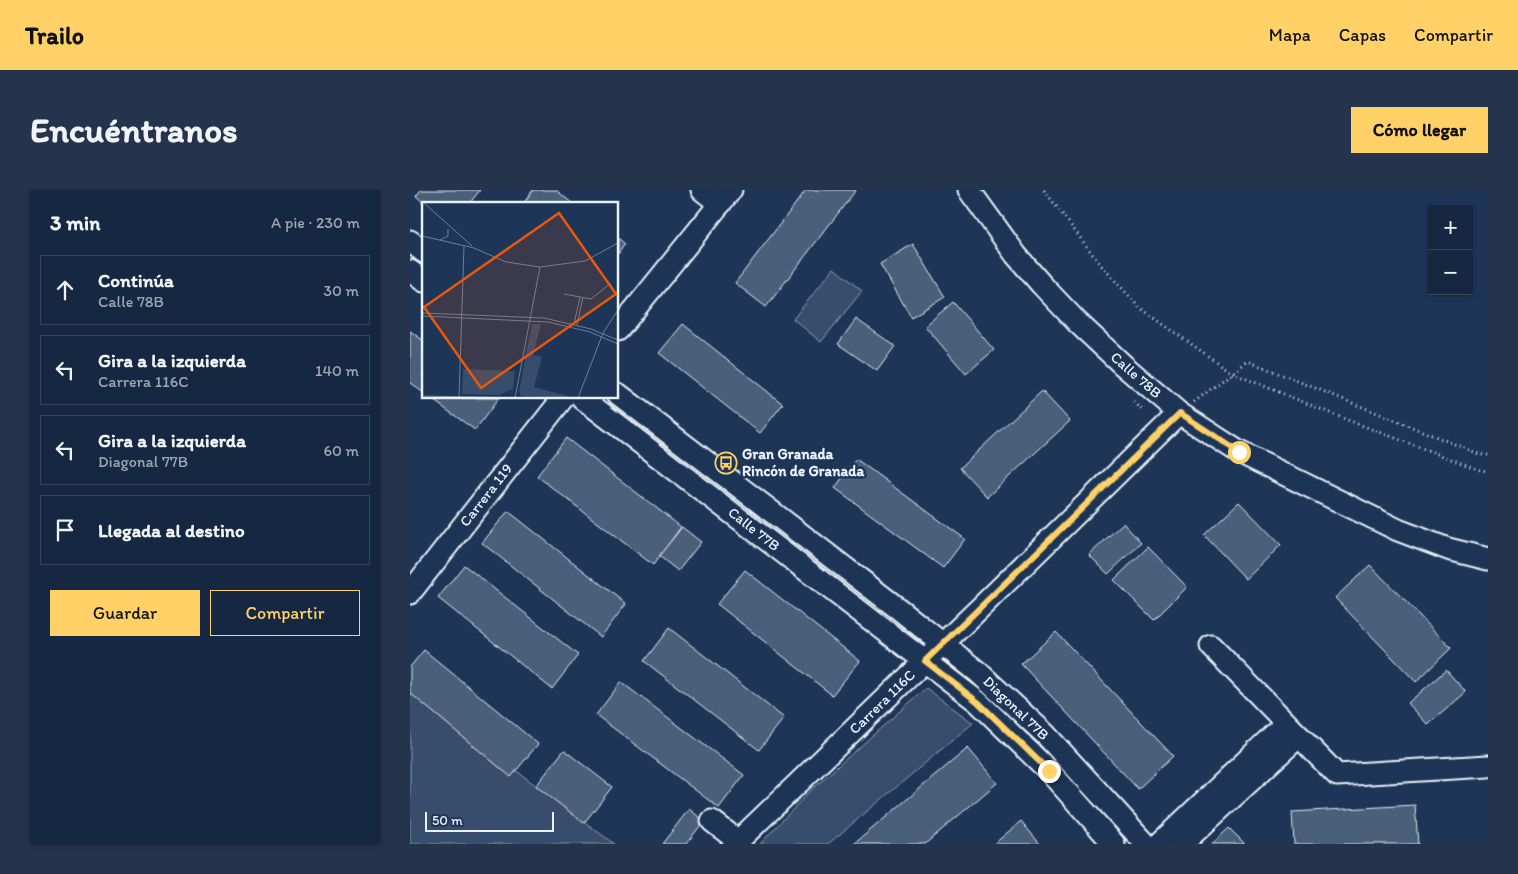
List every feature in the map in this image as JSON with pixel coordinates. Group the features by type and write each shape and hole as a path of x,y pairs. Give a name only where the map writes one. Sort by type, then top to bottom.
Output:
{"street":[{"path":"619,329 726,197 702,190"},
{"name":"Calle 78B","path":"969,190 1016,255 1077,322 1123,365 1180,413 1239,452 1398,530 1448,549 1488,559"},
{"path":"410,241 422,250"},
{"path":"410,271 422,280"},
{"name":"Calle 77B","path":"619,395 943,644"},
{"name":"Carrera 119","path":"410,592 562,399"},
{"name":"Calle 77B","path":"583,399 925,661"},
{"name":"Carrera 116C","path":"736,843 1180,413"},
{"name":"Diagonal 77B","path":"943,644 998,690 1045,734 1146,844"},
{"path":"1211,646 1337,775 1488,766"},
{"name":"Diagonal 77B","path":"925,661 978,702 1019,740 1055,777 1114,844"},
{"path":"1160,844 1293,729"},
{"path":"1182,844 1293,729"},
{"path":"712,821 736,843"}],"path":[{"path":"1044,190 1100,264 1139,307 1232,373 1345,419 1480,470 1488,471"},
{"path":"1180,413 1248,361 1479,454 1488,455"}],"shaded area":[{"path":"834,268 862,291 821,342 793,319"},
{"path":"926,688 973,723 828,844 760,844 811,790"},
{"path":"410,691 614,844 410,844"}],"building":[{"path":"421,190 480,190 471,202 423,202 416,196"},
{"path":"533,190 556,190 571,202 524,202"},
{"path":"806,190 856,190 766,307 735,283"},
{"path":"619,239 625,244 619,253"},
{"path":"913,244 945,297 911,317 880,264"},
{"path":"953,302 994,350 966,374 925,326"},
{"path":"856,319 895,346 877,371 838,344"},
{"path":"683,324 783,404 760,433 659,353"},
{"path":"410,331 422,340 422,392 410,383"},
{"path":"1042,391 1070,421 987,497 960,468"},
{"path":"431,399 498,399 475,430"},
{"path":"566,438 681,527 653,565 537,476"},
{"path":"856,459 965,539 943,568 835,488"},
{"path":"1239,502 1281,545 1246,579 1204,535"},
{"path":"508,511 626,604 601,637 482,543"},
{"path":"1123,523 1141,543 1108,574 1089,555"},
{"path":"682,527 701,542 678,571 659,556"},
{"path":"1148,547 1187,587 1154,620 1114,580"},
{"path":"464,565 578,655 552,689 438,598"},
{"path":"1370,565 1451,648 1416,682 1335,598"},
{"path":"745,570 860,661 832,695 717,604"},
{"path":"669,628 784,718 759,750 644,661"},
{"path":"1056,632 1173,756 1138,789 1021,664"},
{"path":"424,650 538,744 511,777 410,693 410,667"},
{"path":"1446,670 1466,692 1428,725 1408,703"},
{"path":"621,682 744,775 719,808 596,715"},
{"path":"968,748 997,783 925,844 854,844"},
{"path":"564,750 612,787 584,823 536,786"},
{"path":"1415,805 1418,844 1294,844 1292,812"},
{"path":"689,809 704,821 686,844 662,844"},
{"path":"1021,821 1040,844 994,844"},
{"path":"1229,828 1245,844 1212,844"}],"place":[{"name":"Gran Granada Rincón de Granada","path":"726,463"}],"route":[{"path":"1049,771 978,702 925,661 1180,413 1239,452"}]}
